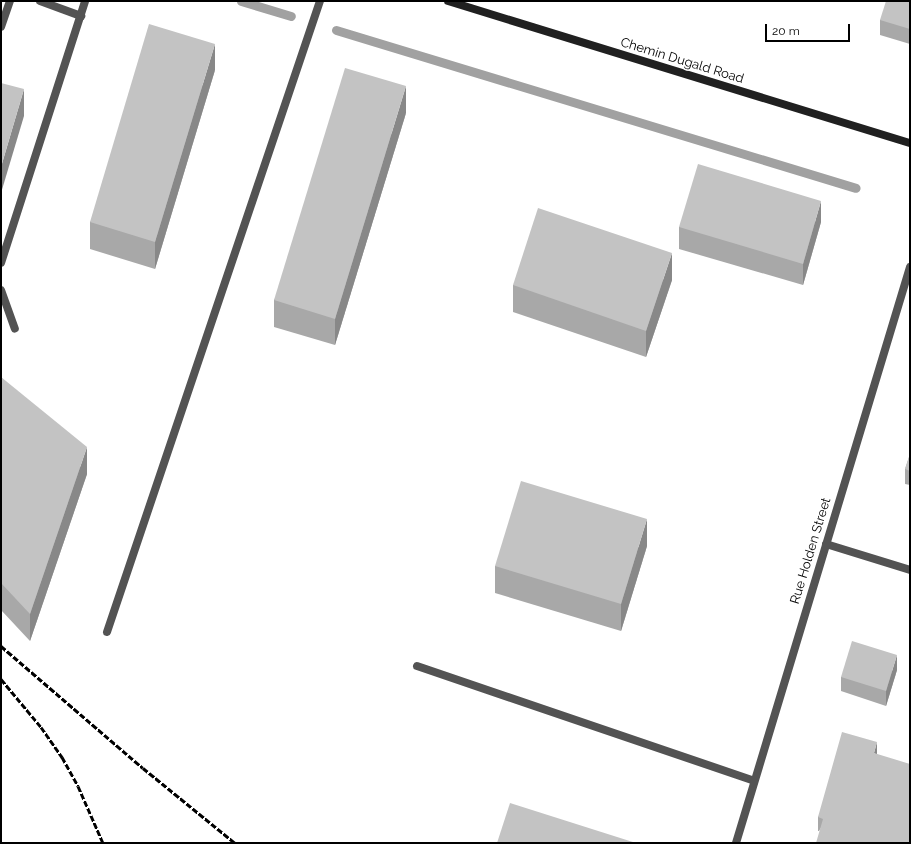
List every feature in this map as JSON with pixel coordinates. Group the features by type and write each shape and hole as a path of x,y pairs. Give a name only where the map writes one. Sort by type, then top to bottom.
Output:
{"street":[{"path":"1,26 10,1"},
{"path":"40,1 80,16"},
{"path":"1,263 85,1"},
{"path":"107,632 320,1"},
{"name":"Chemin Dugald Road","path":"448,1 910,144"},
{"name":"Rue Holden Street","path":"736,843 910,267"},
{"path":"1,290 15,329"},
{"path":"826,544 910,570"},
{"path":"417,666 754,781"}],"building":[{"path":"886,1 910,1 910,29 880,20"},
{"path":"149,24 215,44 155,242 90,222"},
{"path":"345,68 406,86 335,319 274,300"},
{"path":"1,83 24,89 1,167"},
{"path":"698,164 821,201 803,264 679,227"},
{"path":"538,208 672,253 646,331 513,285"},
{"path":"1,377 87,447 30,614 1,583"},
{"path":"910,454 910,471 905,469"},
{"path":"521,481 647,519 621,604 495,566"},
{"path":"852,641 897,655 886,691 841,677"},
{"path":"842,732 877,742 874,753 910,764 910,843 816,843 823,819 818,817"},
{"path":"510,803 636,843 497,843"}],"waterway":[{"path":"241,1 291,16"},
{"path":"336,30 856,188"}],"railway":[{"path":"1,646 143,768 235,843"},
{"path":"1,679 41,727 62,757 78,786 103,843"}]}
